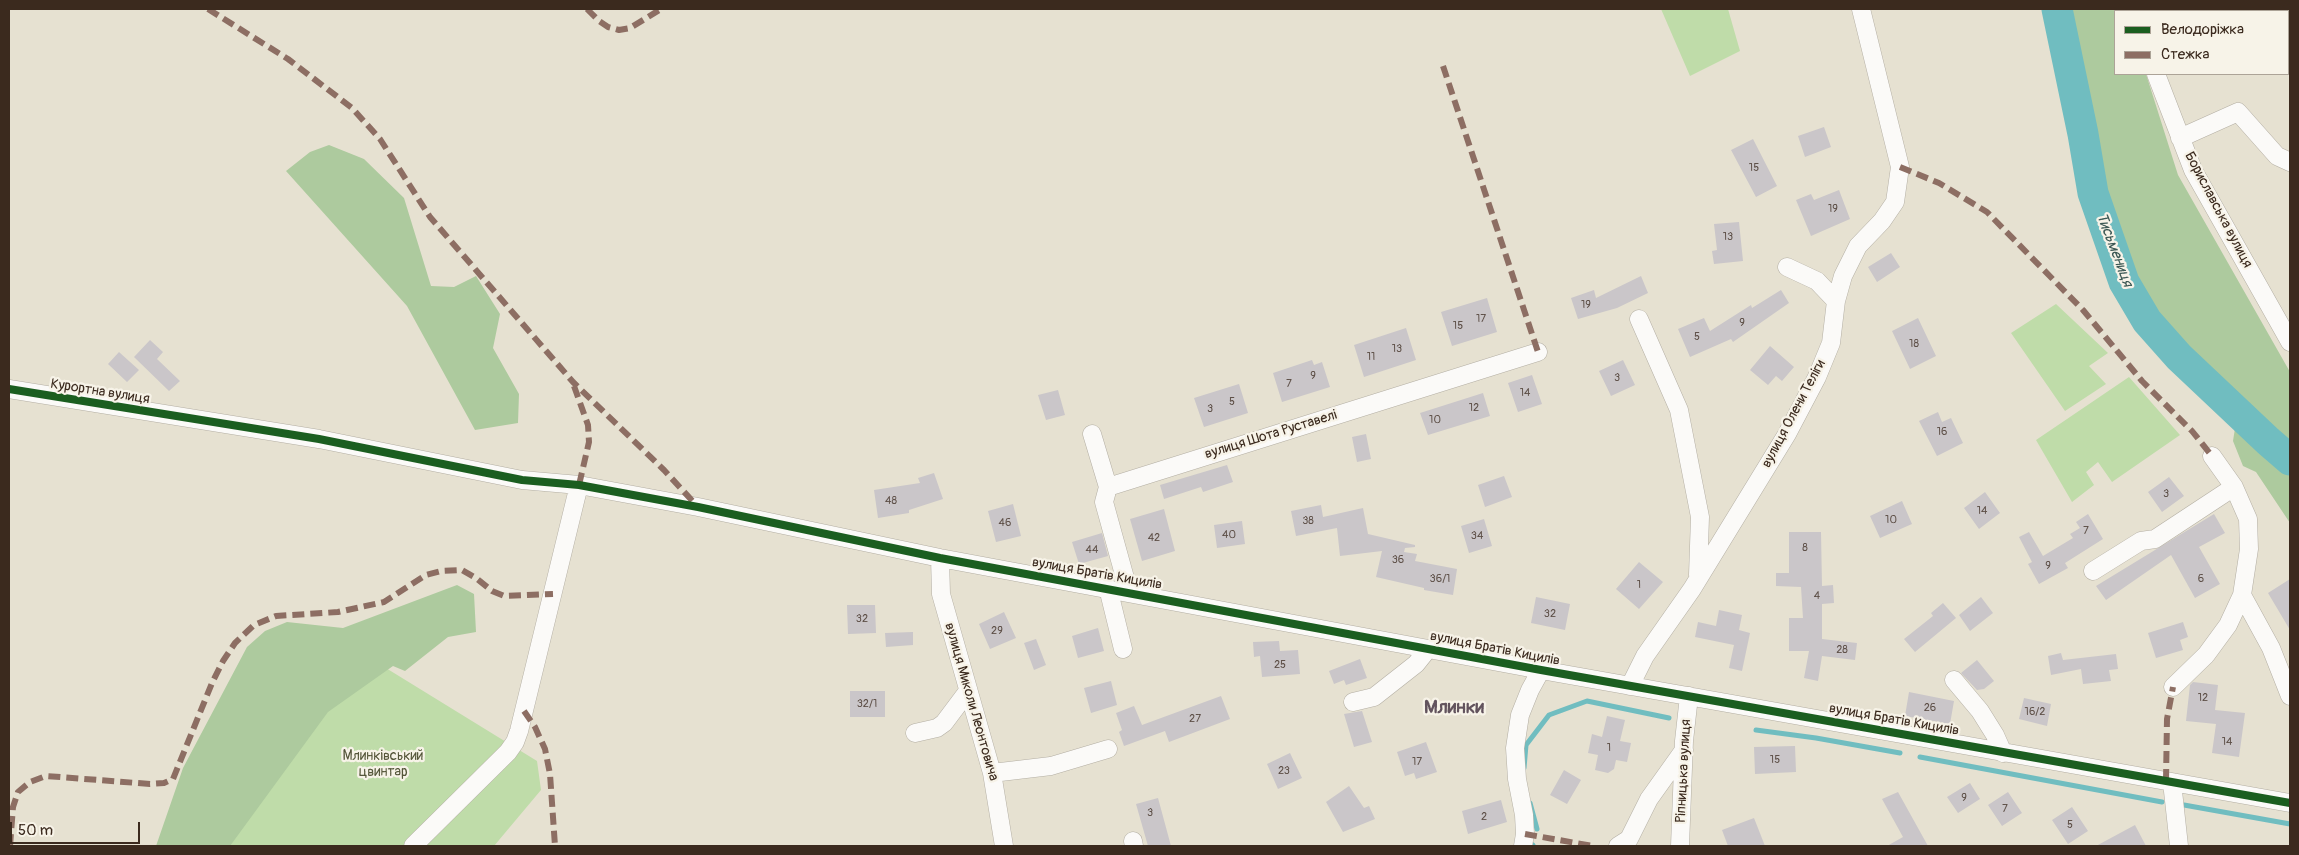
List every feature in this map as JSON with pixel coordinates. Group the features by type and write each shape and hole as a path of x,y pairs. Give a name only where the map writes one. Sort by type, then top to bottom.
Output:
{"street":[{"name":"вулиця Олени Теліги","path":"1630,686 1645,656 1698,578 1787,434 1817,377 1831,343 1836,301 1842,276 1858,246 1882,221 1895,202 1900,166 1861,9"},
{"name":"Бориславська вулиця","path":"2156,75 2180,138 2201,185 2290,342"},
{"path":"2180,138 2238,112 2277,156 2290,162"},
{"path":"1787,267 1817,281 1836,301"},
{"path":"1639,319 1679,410 1700,516 1698,578"},
{"name":"вулиця Шота Руставелі","path":"1108,487 1538,352"},
{"name":"Курортна вулиця","path":"9,389 319,439 522,480 579,485"},
{"path":"1092,434 1108,487 1104,502 1125,578 1116,590 1123,648"},
{"path":"2173,687 2206,655 2228,625 2242,595 2249,549 2248,519 2234,487 2212,456"},
{"path":"413,846 508,752 515,742 520,731 579,485"},
{"name":"вулиця Братів Кицилів","path":"579,485 698,507 940,558 1428,649 2290,803"},
{"path":"2093,571 2141,541 2155,539 2234,487"},
{"name":"вулиця Миколи Леонтовича","path":"940,558 940,594 992,773 1004,846"},
{"path":"2242,595 2271,648 2290,696"},
{"path":"1353,702 1374,697 1416,664 1428,649"},
{"path":"1523,846 1525,824 1517,779 1515,748 1520,715 1530,690 1541,670"},
{"path":"1954,680 1980,710 2003,753"},
{"path":"915,733 937,728 944,723 968,691"},
{"name":"Ріпницька вулиця","path":"1681,845 1684,750 1689,696"},
{"path":"992,773 1051,766 1108,749"},
{"path":"1618,846 1628,839 1649,799 1684,750"},
{"path":"2172,782 2179,846"}],"green space":[{"path":"1661,9 1728,9 1740,51 1690,76"},
{"path":"2067,9 2126,9 2114,10 2114,75 2146,75 2178,175 2290,372 2290,446 2184,346 2155,313 2132,276 2105,192"},
{"path":"329,145 364,159 404,198 431,286 454,287 476,276 500,314 493,348 519,394 518,423 475,430 407,306 286,171 310,152"},
{"path":"2056,304 2108,353 2089,366 2106,384 2065,411 2011,333"},
{"path":"2129,377 2180,435 2112,482 2098,462 2086,472 2094,485 2072,502 2036,440"},
{"path":"2236,422 2290,469 2290,523 2256,472 2243,466 2233,441"},
{"path":"457,585 474,594 476,632 448,637 405,671 393,666 328,712 230,846 156,846 183,768 247,647 265,631 287,622 343,628"},
{"name":"Млинківський цвинтар","path":"381,665 537,761 541,790 494,846 224,846 328,696"}],"building":[{"path":"1824,127 1831,147 1805,157 1798,136"},
{"path":"1753,139 1777,186 1756,197 1731,150"},
{"path":"1839,190 1850,219 1811,236 1796,200 1811,194 1814,200"},
{"path":"1739,222 1743,261 1714,264 1712,251 1717,250 1714,224"},
{"path":"1891,253 1900,267 1877,282 1868,267"},
{"path":"1641,276 1648,293 1617,308 1578,319 1571,298 1594,290 1596,298"},
{"path":"1781,290 1789,303 1733,342 1731,339 1690,357 1678,329 1704,318 1710,331 1751,305 1752,308"},
{"path":"1487,298 1497,332 1452,346 1441,312"},
{"path":"1918,318 1936,356 1910,369 1892,331"},
{"path":"1406,328 1416,360 1364,377 1354,345"},
{"path":"150,340 163,352 157,359 180,381 169,391 134,357"},
{"path":"1770,346 1794,367 1782,381 1776,376 1768,385 1750,370"},
{"path":"119,352 139,370 127,382 108,364"},
{"path":"1312,360 1314,365 1322,362 1330,387 1282,402 1273,373"},
{"path":"1623,360 1635,385 1611,396 1599,371"},
{"path":"1532,375 1542,404 1518,412 1508,383"},
{"path":"1239,384 1248,413 1204,427 1194,398"},
{"path":"1058,390 1065,415 1046,420 1038,395"},
{"path":"1483,393 1490,416 1428,435 1420,413"},
{"path":"1938,412 1942,422 1951,418 1963,443 1937,456 1919,421"},
{"path":"1366,434 1371,459 1357,462 1352,437"},
{"path":"1227,465 1233,482 1203,492 1201,487 1164,499 1160,485"},
{"path":"934,473 943,499 909,510 909,513 878,518 874,490 920,483 918,478"},
{"path":"1504,476 1512,497 1485,507 1478,485"},
{"path":"2169,477 2184,496 2162,512 2148,492"},
{"path":"1985,492 2000,513 1979,529 1964,508"},
{"path":"1902,501 1912,524 1880,538 1870,516"},
{"path":"1013,504 1021,536 996,542 988,511"},
{"path":"1321,505 1323,517 1363,508 1368,534 1415,545 1415,547 1405,548 1404,552 1417,554 1415,561 1457,569 1453,595 1424,590 1424,588 1376,577 1382,551 1340,556 1337,528 1296,536 1291,511"},
{"path":"1164,509 1175,551 1142,561 1130,519"},
{"path":"2088,514 2103,539 2065,563 2068,568 2039,584 2028,564 2032,562 2019,537 2029,532 2043,556 2073,538 2070,534 2080,528 2076,522"},
{"path":"2214,514 2225,533 2199,547 2220,584 2195,598 2171,555 2106,600 2096,586"},
{"path":"1484,519 1492,546 1469,553 1461,526"},
{"path":"1242,521 1245,544 1217,548 1214,525"},
{"path":"1789,532 1821,532 1822,586 1833,585 1834,603 1822,604 1822,639 1857,643 1855,660 1822,656 1818,681 1804,678 1809,651 1789,651 1789,618 1803,618 1801,587 1776,586 1776,573 1789,573"},
{"path":"1102,533 1108,556 1079,564 1072,542"},
{"path":"1639,562 1663,582 1639,609 1616,589"},
{"path":"2290,579 2290,630 2268,593"},
{"path":"1536,597 1570,604 1565,630 1531,623"},
{"path":"1981,597 1993,613 1970,631 1959,615"},
{"path":"1943,603 1956,618 1915,652 1904,639 1933,616 1931,613"},
{"path":"847,605 875,605 876,633 848,634"},
{"path":"1719,610 1742,615 1739,630 1750,633 1742,671 1729,668 1734,645 1695,637 1698,622 1716,626"},
{"path":"1004,612 1016,638 990,649 979,624"},
{"path":"2183,622 2188,637 2180,640 2183,650 2156,658 2148,633"},
{"path":"1098,628 1104,651 1078,658 1072,636"},
{"path":"913,632 913,645 886,647 885,633"},
{"path":"1036,639 1046,665 1034,670 1024,643"},
{"path":"1279,641 1280,651 1298,650 1300,674 1262,677 1260,656 1254,657 1253,642"},
{"path":"2061,653 2063,660 2116,654 2118,669 2109,670 2111,681 2083,684 2081,669 2051,675 2048,656"},
{"path":"1360,659 1367,678 1346,685 1344,680 1334,684 1329,671"},
{"path":"1977,660 1994,681 1984,689 1977,690 1961,673"},
{"path":"1111,681 1117,705 1091,713 1084,688"},
{"path":"2193,682 2218,685 2215,710 2245,713 2239,757 2212,753 2216,724 2186,721 2190,685"},
{"path":"850,691 885,691 885,717 850,717"},
{"path":"1909,692 1954,701 1950,724 1905,716"},
{"path":"1221,696 1230,719 1169,742 1165,731 1124,746 1119,732 1122,730 1116,713 1134,706 1142,725"},
{"path":"2024,698 2051,704 2047,726 2019,719"},
{"path":"1362,711 1372,742 1354,747 1344,714"},
{"path":"1607,716 1625,720 1620,741 1631,743 1627,762 1616,760 1614,769 1608,773 1595,770 1598,755 1588,753 1592,734 1602,737"},
{"path":"1426,742 1437,772 1416,779 1414,773 1405,776 1397,752"},
{"path":"1795,746 1796,772 1755,774 1754,747"},
{"path":"1290,753 1302,778 1278,789 1267,764"},
{"path":"1564,770 1581,780 1567,804 1550,795"},
{"path":"1970,783 1980,799 1958,813 1947,797"},
{"path":"1349,786 1364,808 1369,806 1375,819 1343,832 1326,802"},
{"path":"1898,792 1928,846 1887,846 1903,837 1882,799"},
{"path":"2008,792 2022,813 2002,826 1988,805"},
{"path":"1158,798 1171,846 1148,846 1136,804"},
{"path":"1501,800 1507,822 1468,834 1462,811"},
{"path":"2072,807 2088,831 2068,844 2052,820"},
{"path":"1754,818 1765,846 1728,846 1722,830"},
{"path":"2135,825 2146,846 2096,846"}],"waterway":[{"name":"Тисьмениця","path":"2057,9 2083,134 2093,193 2124,282 2147,321 2179,357 2290,460"},
{"path":"1524,768 1526,745 1549,715 1587,701 1669,718"},
{"path":"1756,730 1816,738 1900,753"},
{"path":"1920,757 2162,802"},
{"path":"1530,803 1537,829"},
{"path":"2184,805 2290,824"}],"marked path":[{"path":"208,9 288,59 352,108 380,139 430,217 573,382 664,470 698,507"},
{"path":"587,9 608,27 619,30 630,28 661,9"},
{"path":"1443,66 1538,352"},
{"path":"1900,167 1939,183 1987,212 2083,310 2142,381 2192,431 2212,456"},
{"path":"574,386 588,425 589,442 579,485"},
{"path":"10,846 13,807 18,792 30,782 46,776 150,784 164,783 173,779 212,683 223,661 235,643 254,625 276,616 338,612 384,602 426,575 441,571 462,570 492,591 504,596 553,594"},
{"path":"2166,781 2167,719 2173,687"},
{"path":"524,711 535,727 545,749 550,774 555,846"},
{"path":"1525,834 1593,846"}],"cycle path":[{"path":"9,389 319,439 522,480 579,485 698,507 940,558 1541,670 2290,803"}],"district":[{"name":"Млинки","path":"1454,708"}]}
